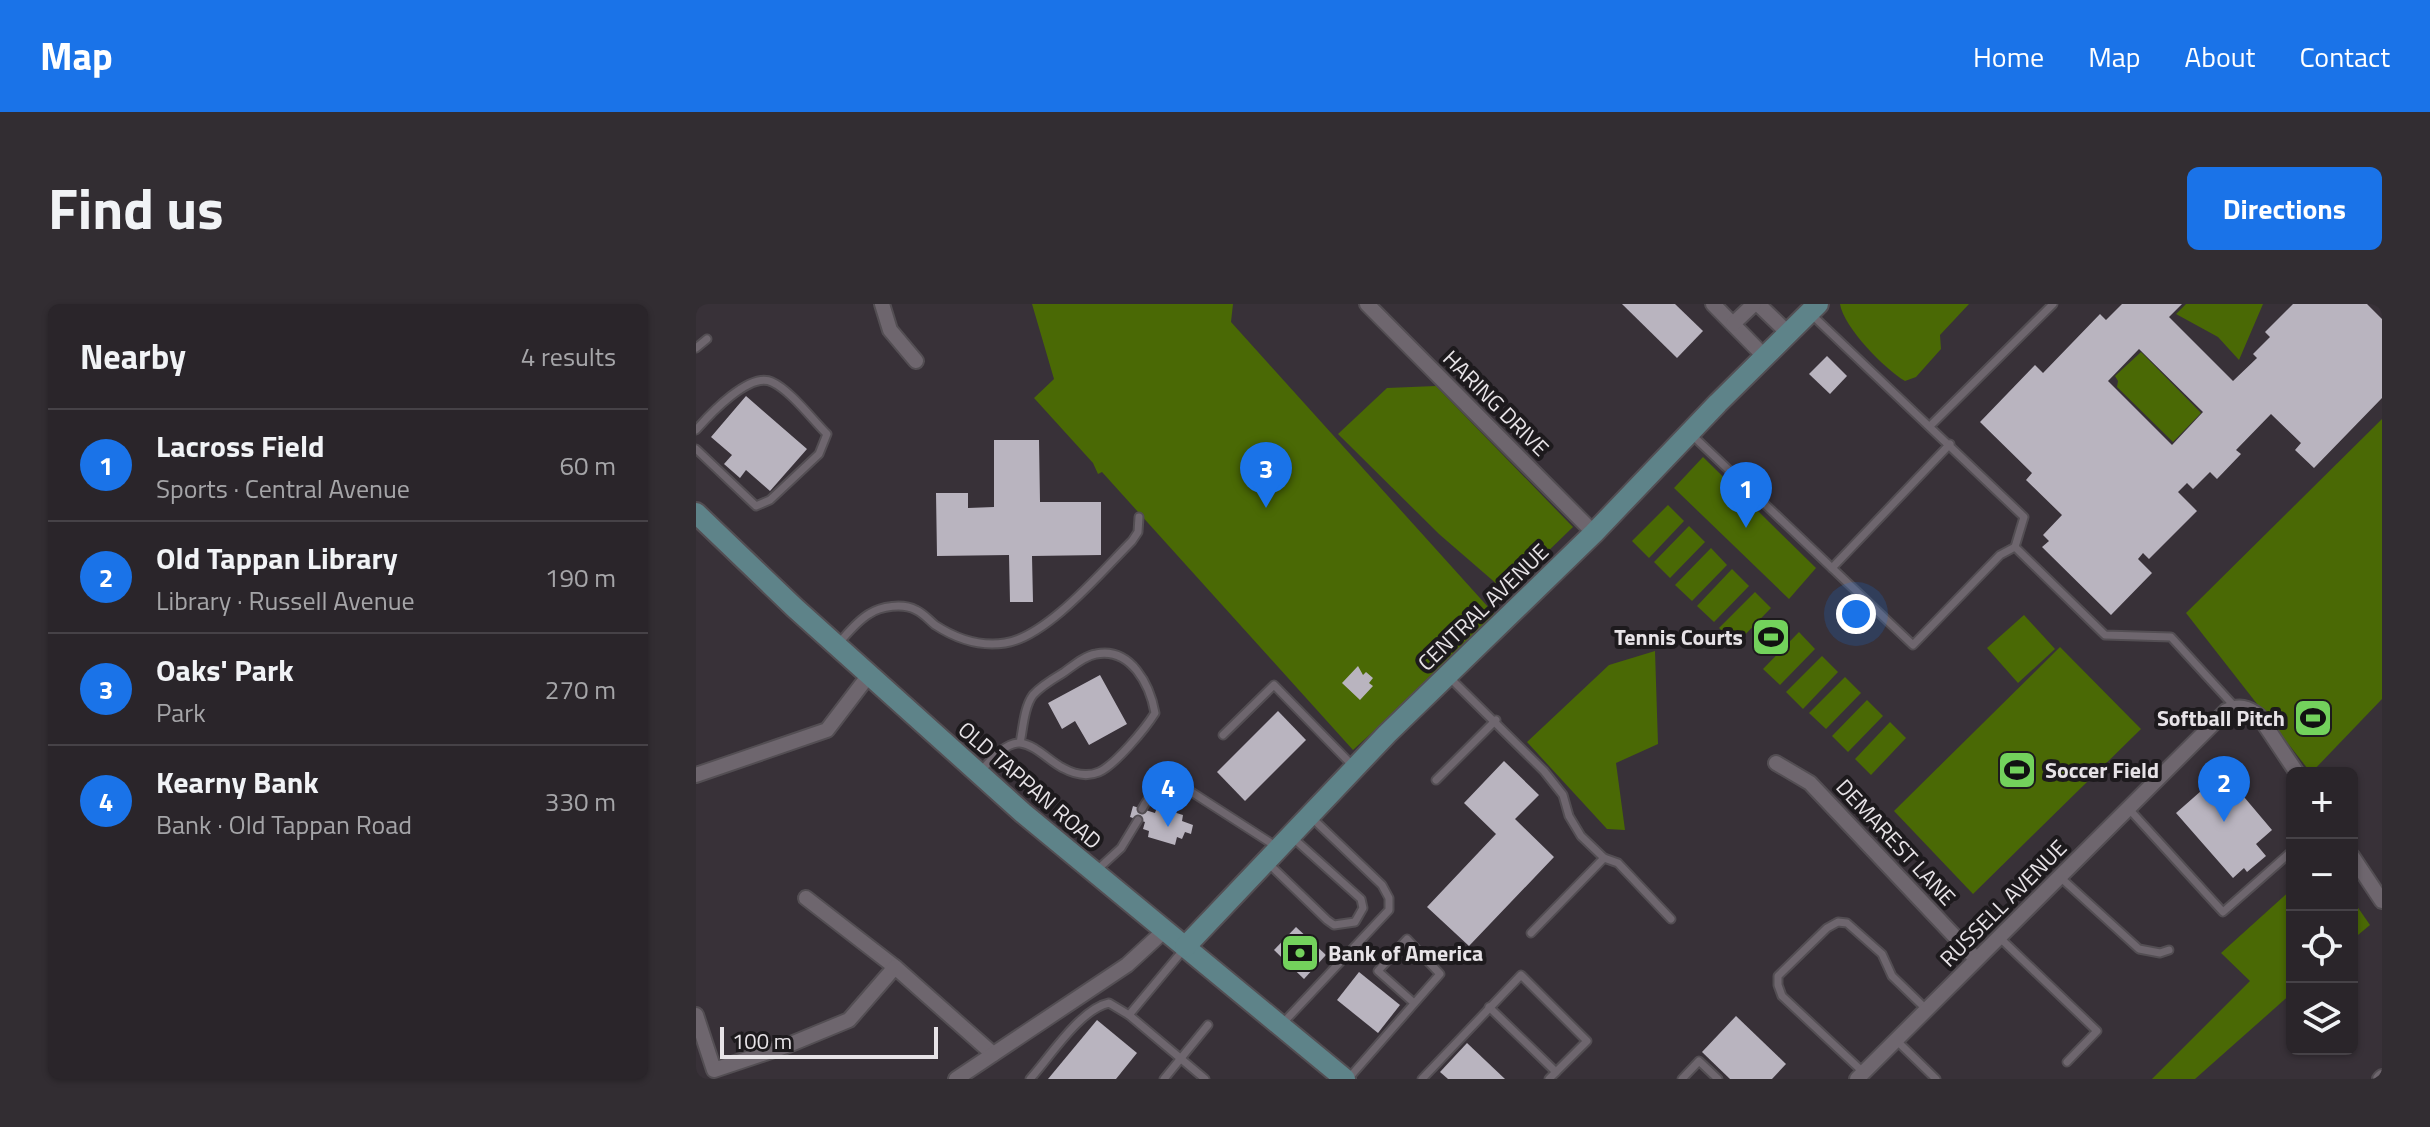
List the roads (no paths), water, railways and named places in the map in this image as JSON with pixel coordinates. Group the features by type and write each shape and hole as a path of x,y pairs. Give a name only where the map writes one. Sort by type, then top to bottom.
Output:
{"street":[{"path":"882,304 890,330 916,361"},
{"name":"HARING DRIVE","path":"1367,304 1594,533"},
{"path":"1713,304 1765,357"},
{"path":"1733,324 1756,304 1789,334"},
{"name":"CENTRAL AVENUE","path":"1185,947 1355,768 1594,533 1814,308"},
{"name":"OLD TAPPAN ROAD","path":"696,513 978,773 1346,1079"},
{"path":"696,775 827,730 869,675"},
{"path":"2235,707 2251,710 2259,716 2293,767"},
{"name":"RUSSELL AVENUE","path":"1860,1076 2226,711 2235,707"},
{"name":"DEMAREST LANE","path":"1776,763 1810,783 1976,959"},
{"path":"2358,865 2382,901"},
{"path":"806,898 895,967 993,1054"},
{"path":"956,1079 1127,965 1165,930"},
{"path":"696,1017 715,1076 849,1020 895,967"}],"lane":[{"path":"1930,426 2053,304"},
{"path":"1689,433 1913,645 2000,555 2015,547 2024,517 1814,308"},
{"path":"696,348 707,339"},
{"path":"696,430 712,411 743,388 759,380 769,380 779,386 827,434 819,454 779,493 756,506 696,449"},
{"path":"1832,568 1950,444"},
{"path":"837,645 869,614 882,608 900,606 915,609 945,630 971,641 1005,643 1023,638 1046,625 1132,541 1138,532 1139,517"},
{"path":"2015,547 2105,635 2171,637 2235,707"},
{"path":"978,773 995,756 1020,743 1081,775 1101,771 1143,733 1155,713 1152,696 1139,670 1123,659 1106,653 1092,654 1031,697 1020,743"},
{"path":"1448,675 1544,771 1563,795 1569,816 1581,836 1604,858 1618,863 1671,919"},
{"path":"1223,735 1274,685 1355,768"},
{"path":"1436,780 1496,720"},
{"path":"1142,809 1156,791 1171,786 1182,788 1361,899 1363,908 1355,922 1334,925 1327,920 1279,849"},
{"path":"2129,809 2223,912 2286,856"},
{"path":"1280,1025 1389,910 1389,898 1382,885 1310,816"},
{"path":"1095,872 1121,848 1138,820"},
{"path":"1531,933 1604,858"},
{"path":"2060,877 2139,949 2160,953 2169,950"},
{"path":"1860,1076 1782,996 1778,976 1827,928 1838,922 1847,923 1882,954 1892,976 1926,1009"},
{"path":"1999,937 2097,1031 2067,1062"},
{"path":"1346,1079 1440,974 1407,939 1378,971 1414,1003"},
{"path":"1129,1015 1185,947"},
{"path":"1422,1079 1521,975 1587,1041 1549,1079"},
{"path":"1030,1079 1086,1014 1098,1005 1109,1003 1129,1015 1205,1079"},
{"path":"1489,1007 1556,1072"},
{"path":"1164,1079 1208,1025"},
{"path":"1896,1040 1936,1079"},
{"path":"1682,1079 1699,1061 1718,1079"}],"place":[{"name":"Oaks' Park","path":"1266,508"},
{"name":"Lacross Field","path":"1746,528"},
{"name":"Tennis Courts","path":"1771,637"},
{"name":"Softball Pitch","path":"2313,718"},
{"name":"Soccer Field","path":"2017,770"},
{"name":"Old Tappan Library","path":"2224,822"},
{"name":"Kearny Bank","path":"1168,827"},
{"name":"Bank of America","path":"1300,953"}]}
